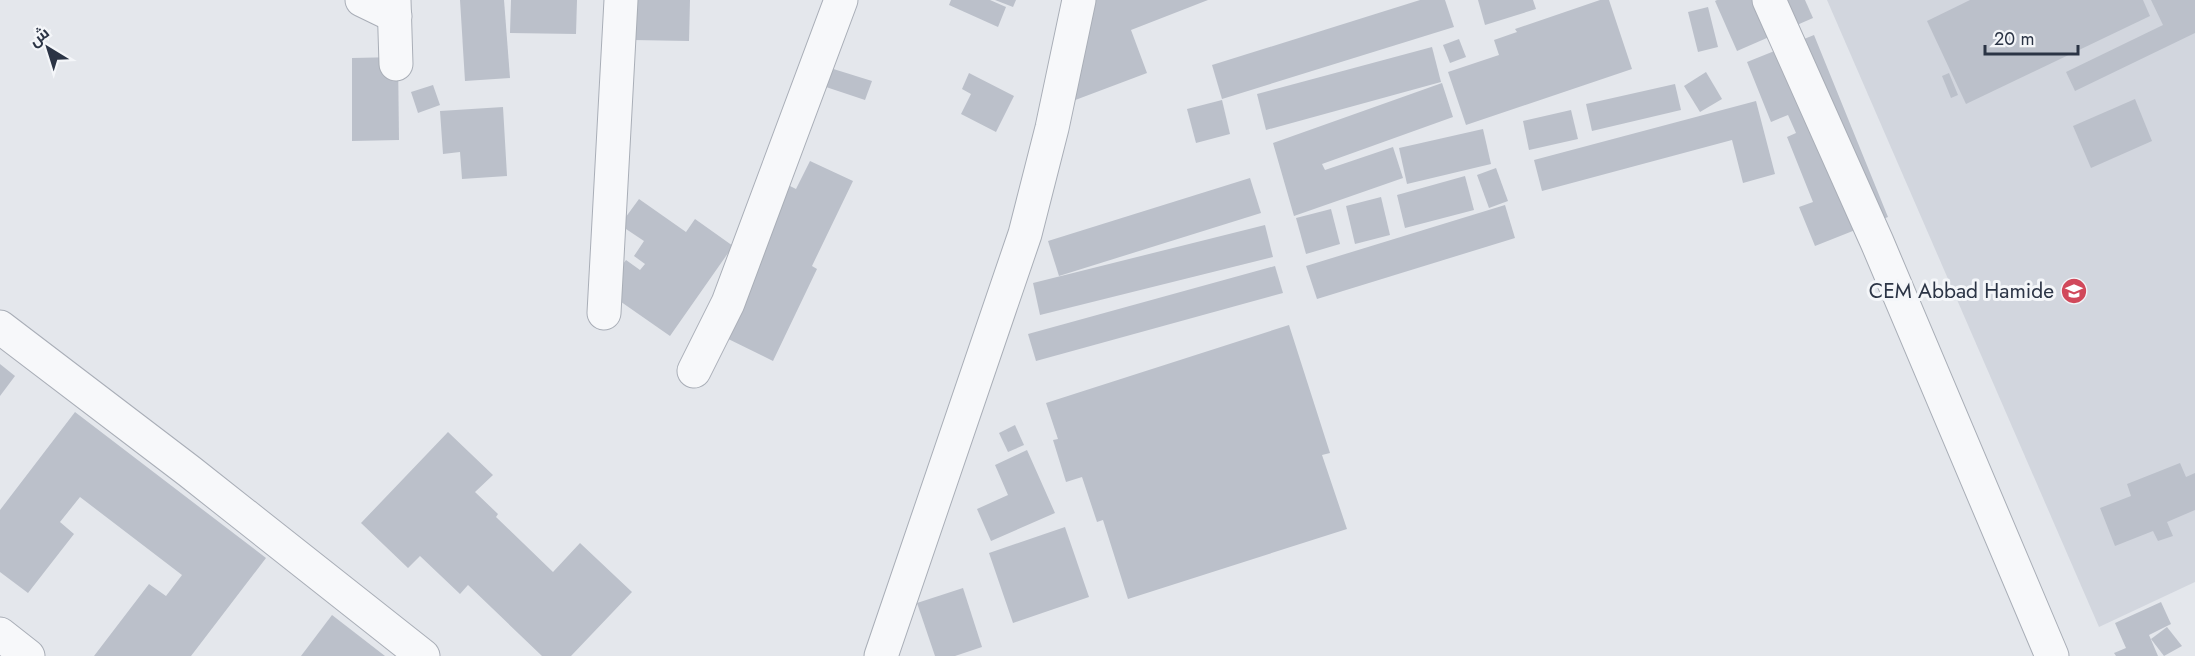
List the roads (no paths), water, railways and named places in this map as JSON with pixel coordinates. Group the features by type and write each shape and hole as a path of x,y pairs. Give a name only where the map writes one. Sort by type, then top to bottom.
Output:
{"street":[{"path":"362,0 394,8 396,64"},
{"path":"604,313 621,0"},
{"path":"694,371 728,303 841,0"},
{"path":"881,656 1024,234 1052,128 1079,0"},
{"path":"1769,0 1877,242 2052,656"},
{"path":"0,327 180,464 423,656"},
{"path":"0,634 28,656"}],"place":[{"name":"CEM Abbad Hamide","path":"2074,291"}]}
